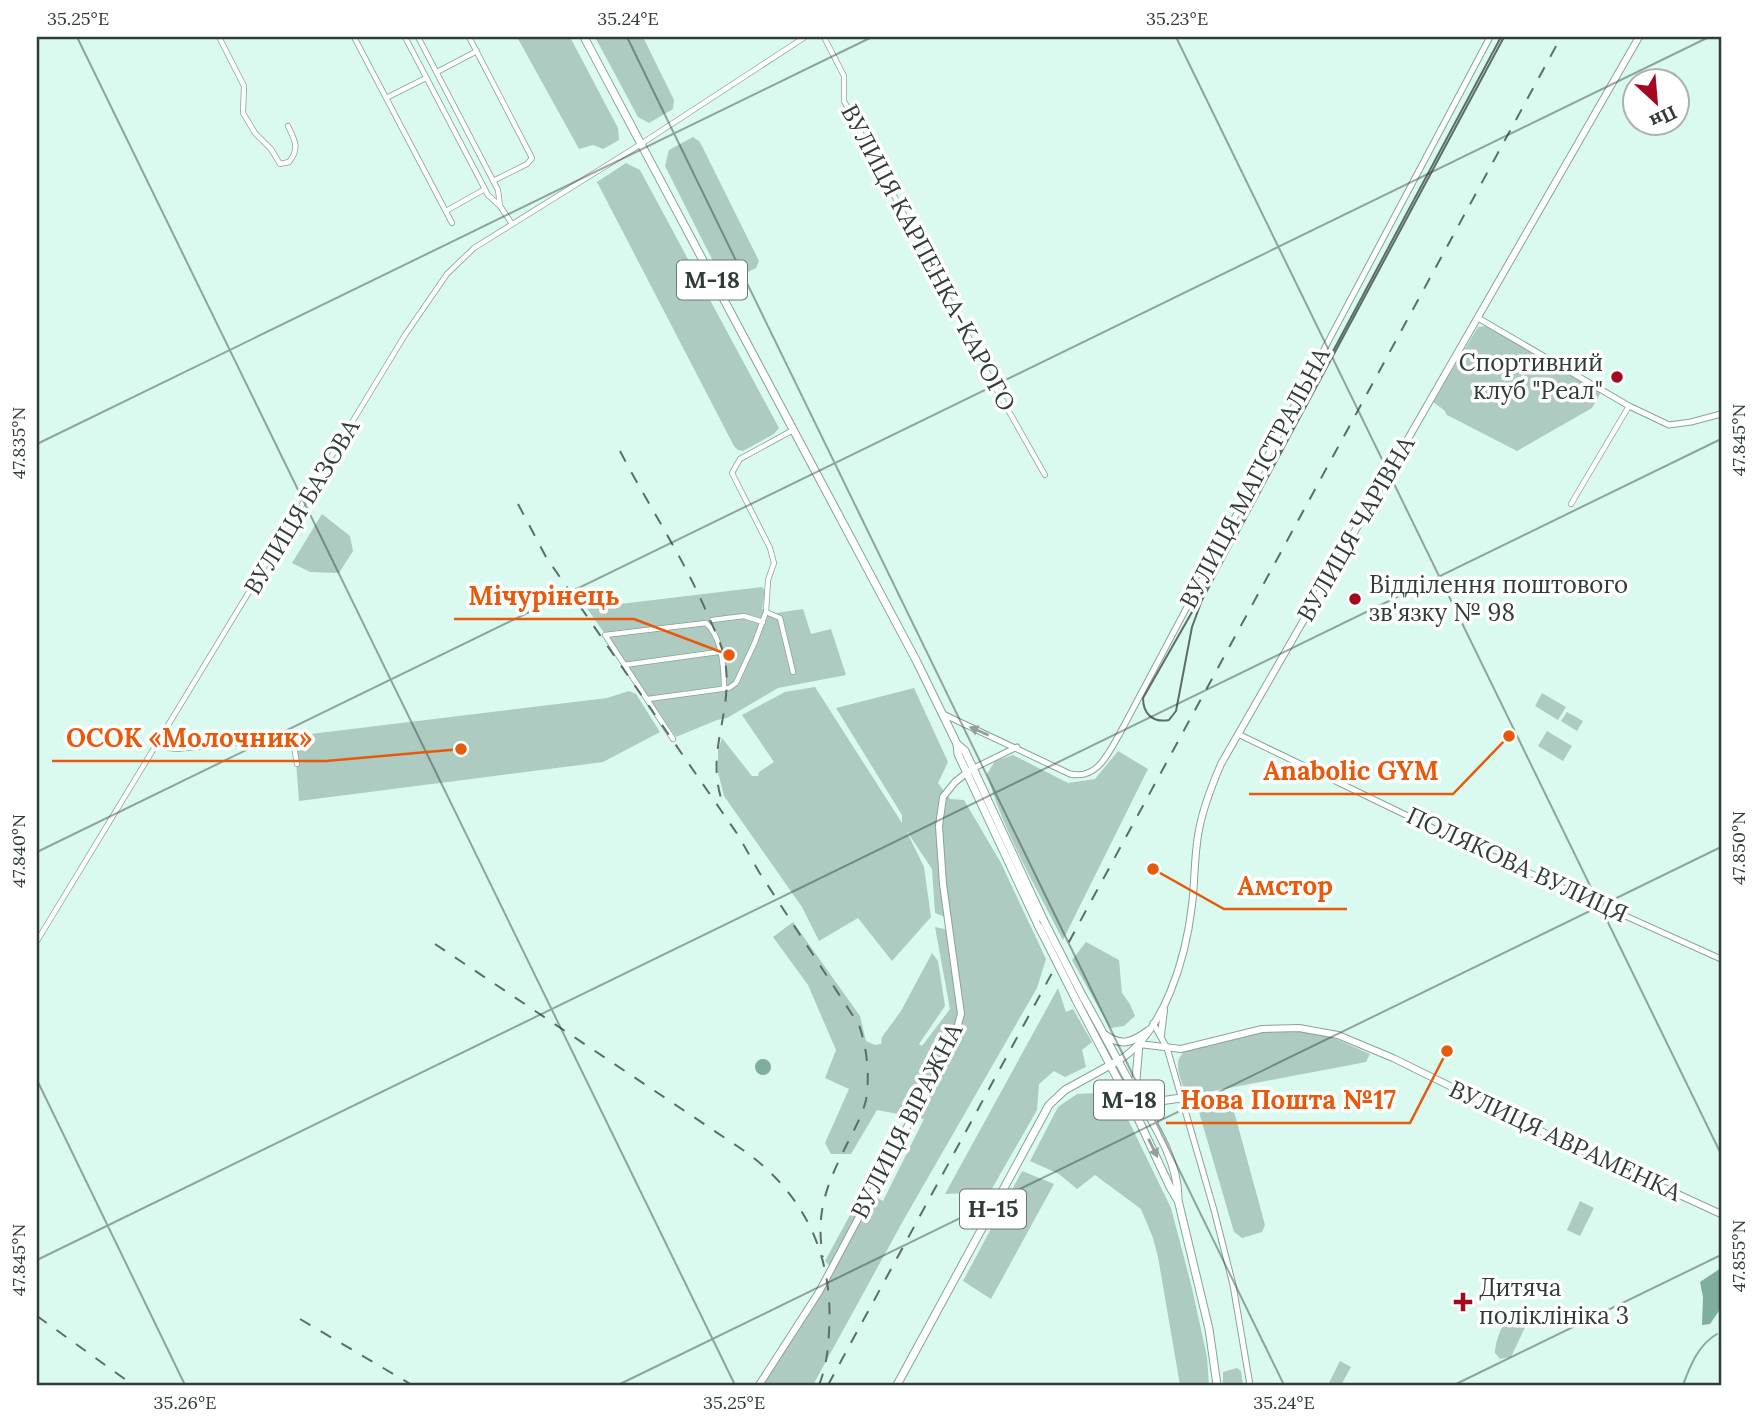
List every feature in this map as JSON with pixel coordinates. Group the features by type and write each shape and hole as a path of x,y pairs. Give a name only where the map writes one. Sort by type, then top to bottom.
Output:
{"main road":[{"name":"М-18","path":"584,37 867,565 943,713 957,744 957,754 970,771 1079,997 1104,1034 1114,1063 1137,1095 1156,1130 1178,1184 1178,1200 1209,1329 1217,1385"},
{"name":"ВУЛИЦЯ ЧАРІВНА","path":"1114,1063 1139,1044 1148,1031 1166,1002 1183,955 1190,919 1199,831 1221,764 1639,37"},
{"name":"М-18","path":"970,771 1039,927 1114,1063 1178,1200"},
{"name":"ВУЛИЦЯ ВІРАЖНА","path":"759,1385 819,1292 954,1039 961,1014 943,884 939,826 943,797 955,782 970,771"},
{"path":"1161,1035 1166,1002"},
{"name":"ВУЛИЦЯ АВРАМЕНКА","path":"1139,1044 1181,1049 1262,1029 1299,1028 1338,1035 1393,1058 1540,1131 1721,1214"},
{"path":"1104,1034 1120,1043 1130,1042 1148,1031"},
{"path":"1139,1044 1137,1095 1147,1102 1181,1098"},
{"name":"Н-15","path":"897,1385 1049,1105 1065,1090 1114,1063"},
{"path":"1156,1130 1153,1112 1163,1100"}],"street":[{"path":"219,37 244,86 243,113 280,164 289,162 296,152 296,143 288,126"},
{"path":"354,37 452,223"},
{"path":"405,37 485,189 512,224"},
{"path":"418,37 493,181 501,199 500,206"},
{"path":"469,37 532,158 527,164 493,181"},
{"path":"641,144 805,37"},
{"name":"ВУЛИЦЯ КАРПЕНКА-КАРОГО","path":"824,37 844,76 844,101 994,385 1045,475"},
{"name":"ВУЛИЦЯ МАГІСТРАЛЬНА","path":"943,713 1017,747 1061,771 1077,776 1088,774 1108,755 1490,37"},
{"path":"437,72 477,51"},
{"path":"386,98 426,78"},
{"name":"ВУЛИЦЯ БАЗОВА","path":"37,941 412,326 447,274 474,248 641,144"},
{"path":"446,211 485,189"},
{"path":"1478,318 1629,406 1669,425 1721,414"},
{"path":"1571,504 1629,406"},
{"path":"648,699 732,687 746,665 766,612 768,580 774,563 732,473 740,459 794,430"},
{"path":"766,612 780,618 793,672"},
{"path":"712,620 744,616 762,622"},
{"path":"673,739 605,635 706,623 711,628 723,661 724,688"},
{"path":"624,665 718,652"},
{"name":"ПОЛЯКОВА ВУЛИЦЯ","path":"1238,734 1468,845 1721,959"},
{"path":"160,742 169,748 177,749 285,737 293,741 297,764"},
{"name":"ВУЛИЦЯ ВІРАЖНА","path":"970,771 1017,747"},
{"path":"1153,1023 1167,1048 1214,1210 1233,1285 1250,1385"}],"shaded area":[{"path":"517,37 570,37 618,128 619,140 603,149 593,145 579,149"},
{"path":"595,37 643,37 674,100 673,109 649,123 638,117"},
{"path":"693,137 700,142 759,261 756,268 731,280 721,277 665,166 669,150"},
{"path":"626,163 640,170 779,428 774,434 743,451 734,446 597,182"},
{"path":"1485,326 1601,392 1592,408 1517,451 1447,415 1433,402 1478,327"},
{"path":"322,514 350,536 353,551 339,573 310,572 292,563"},
{"path":"762,587 765,591 762,609 776,613 803,609 811,634 831,629 846,675 778,688 727,718 676,737 587,608"},
{"path":"815,687 902,823 902,815 836,708 914,688 948,762 938,783 950,799 964,800 1001,863 1046,959 1037,988 903,1221 813,1385 759,1385 832,1268 825,1261 863,1191 883,1201 924,1119 877,1110 851,1154 831,1154 825,1143 849,1089 825,1078 836,1050 808,985 773,937 793,922 860,1016 866,1041 875,1045 881,1044 882,1037 901,1011 932,953 938,961 945,1006 919,1044 922,1046 950,1009 935,927 949,930 948,918 935,913 932,869 906,830 924,867 931,917 892,961 858,918 819,941 802,907 724,796 718,772 718,751 722,738 752,776 758,776 759,772 774,762 742,715 785,692"},
{"path":"629,691 636,694 660,732 603,762 299,801 294,736 607,698"},
{"path":"1542,693 1566,707 1558,720 1535,706"},
{"path":"1567,712 1583,721 1577,731 1561,721"},
{"path":"1547,731 1572,746 1563,761 1538,746"},
{"path":"1118,751 1148,769 1063,940 1011,837 987,774 995,761 1013,755 1068,783 1095,779"},
{"path":"1086,942 1119,960 1122,993 1135,1016 1124,1026 1110,1028 1072,960"},
{"path":"1058,988 1066,1012 1073,1009 1092,1042 1082,1050 1086,1067 1065,1077 1054,1071 1039,1084 1037,1110 990,1192 945,1194"},
{"path":"1264,1031 1305,1032 1334,1038 1370,1054 1366,1062 1197,1094 1184,1090 1178,1064 1185,1051"},
{"path":"763,1059 769,1061 769,1073 763,1075 757,1073 755,1067 757,1061"},
{"path":"1095,1093 1120,1103 1171,1208 1207,1357 1209,1385 1180,1385 1158,1257 1141,1209 1095,1175 1077,1189 1059,1174 1030,1161 1058,1107 1077,1094"},
{"path":"1232,1104 1265,1225 1262,1232 1242,1238 1234,1232 1199,1112"},
{"path":"1022,1171 1054,1184 991,1299 963,1281"},
{"path":"1580,1201 1594,1208 1580,1236 1567,1230"},
{"path":"1721,1268 1721,1308 1710,1324 1702,1325 1703,1297 1700,1282"},
{"path":"1519,1308 1528,1314 1528,1321 1511,1357 1500,1359 1495,1353 1499,1334 1510,1315"},
{"path":"1340,1361 1351,1367 1341,1385 1328,1385"},
{"path":"1237,1368 1241,1371 1243,1385 1223,1385 1223,1372"}],"waterway":[{"path":"1683,1385 1700,1350 1717,1334"}],"tram line":[{"path":"1501,37 1216,570 1143,698 1147,713 1154,719 1169,720 1176,711 1192,627 1202,600 1504,37"}],"railway":[{"path":"828,1385 1561,37"},
{"path":"620,451 697,590 724,655 726,698 717,767 723,804"},
{"path":"518,504 546,557 738,835 759,872 859,1025 867,1062 866,1100 824,1199 821,1226 823,1257"},
{"path":"435,944 743,1150 783,1186 811,1229 826,1278 829,1339 819,1385"},
{"path":"37,1316 133,1385"},
{"path":"300,1319 412,1385"}],"place":[{"name":"Спортивний клуб \"Реал\"","path":"1617,377"},
{"name":"Відділення поштового зв'язку № 98","path":"1355,599"},
{"name":"Мічурінець","path":"729,655"},
{"name":"Anabolic GYM","path":"1509,736"},
{"name":"ОСОК «Молочник»","path":"461,749"},
{"name":"Амстор","path":"1153,869"},
{"name":"Нова Пошта №17","path":"1447,1051"},
{"name":"Дитяча поліклініка 3","path":"1463,1302"}]}
